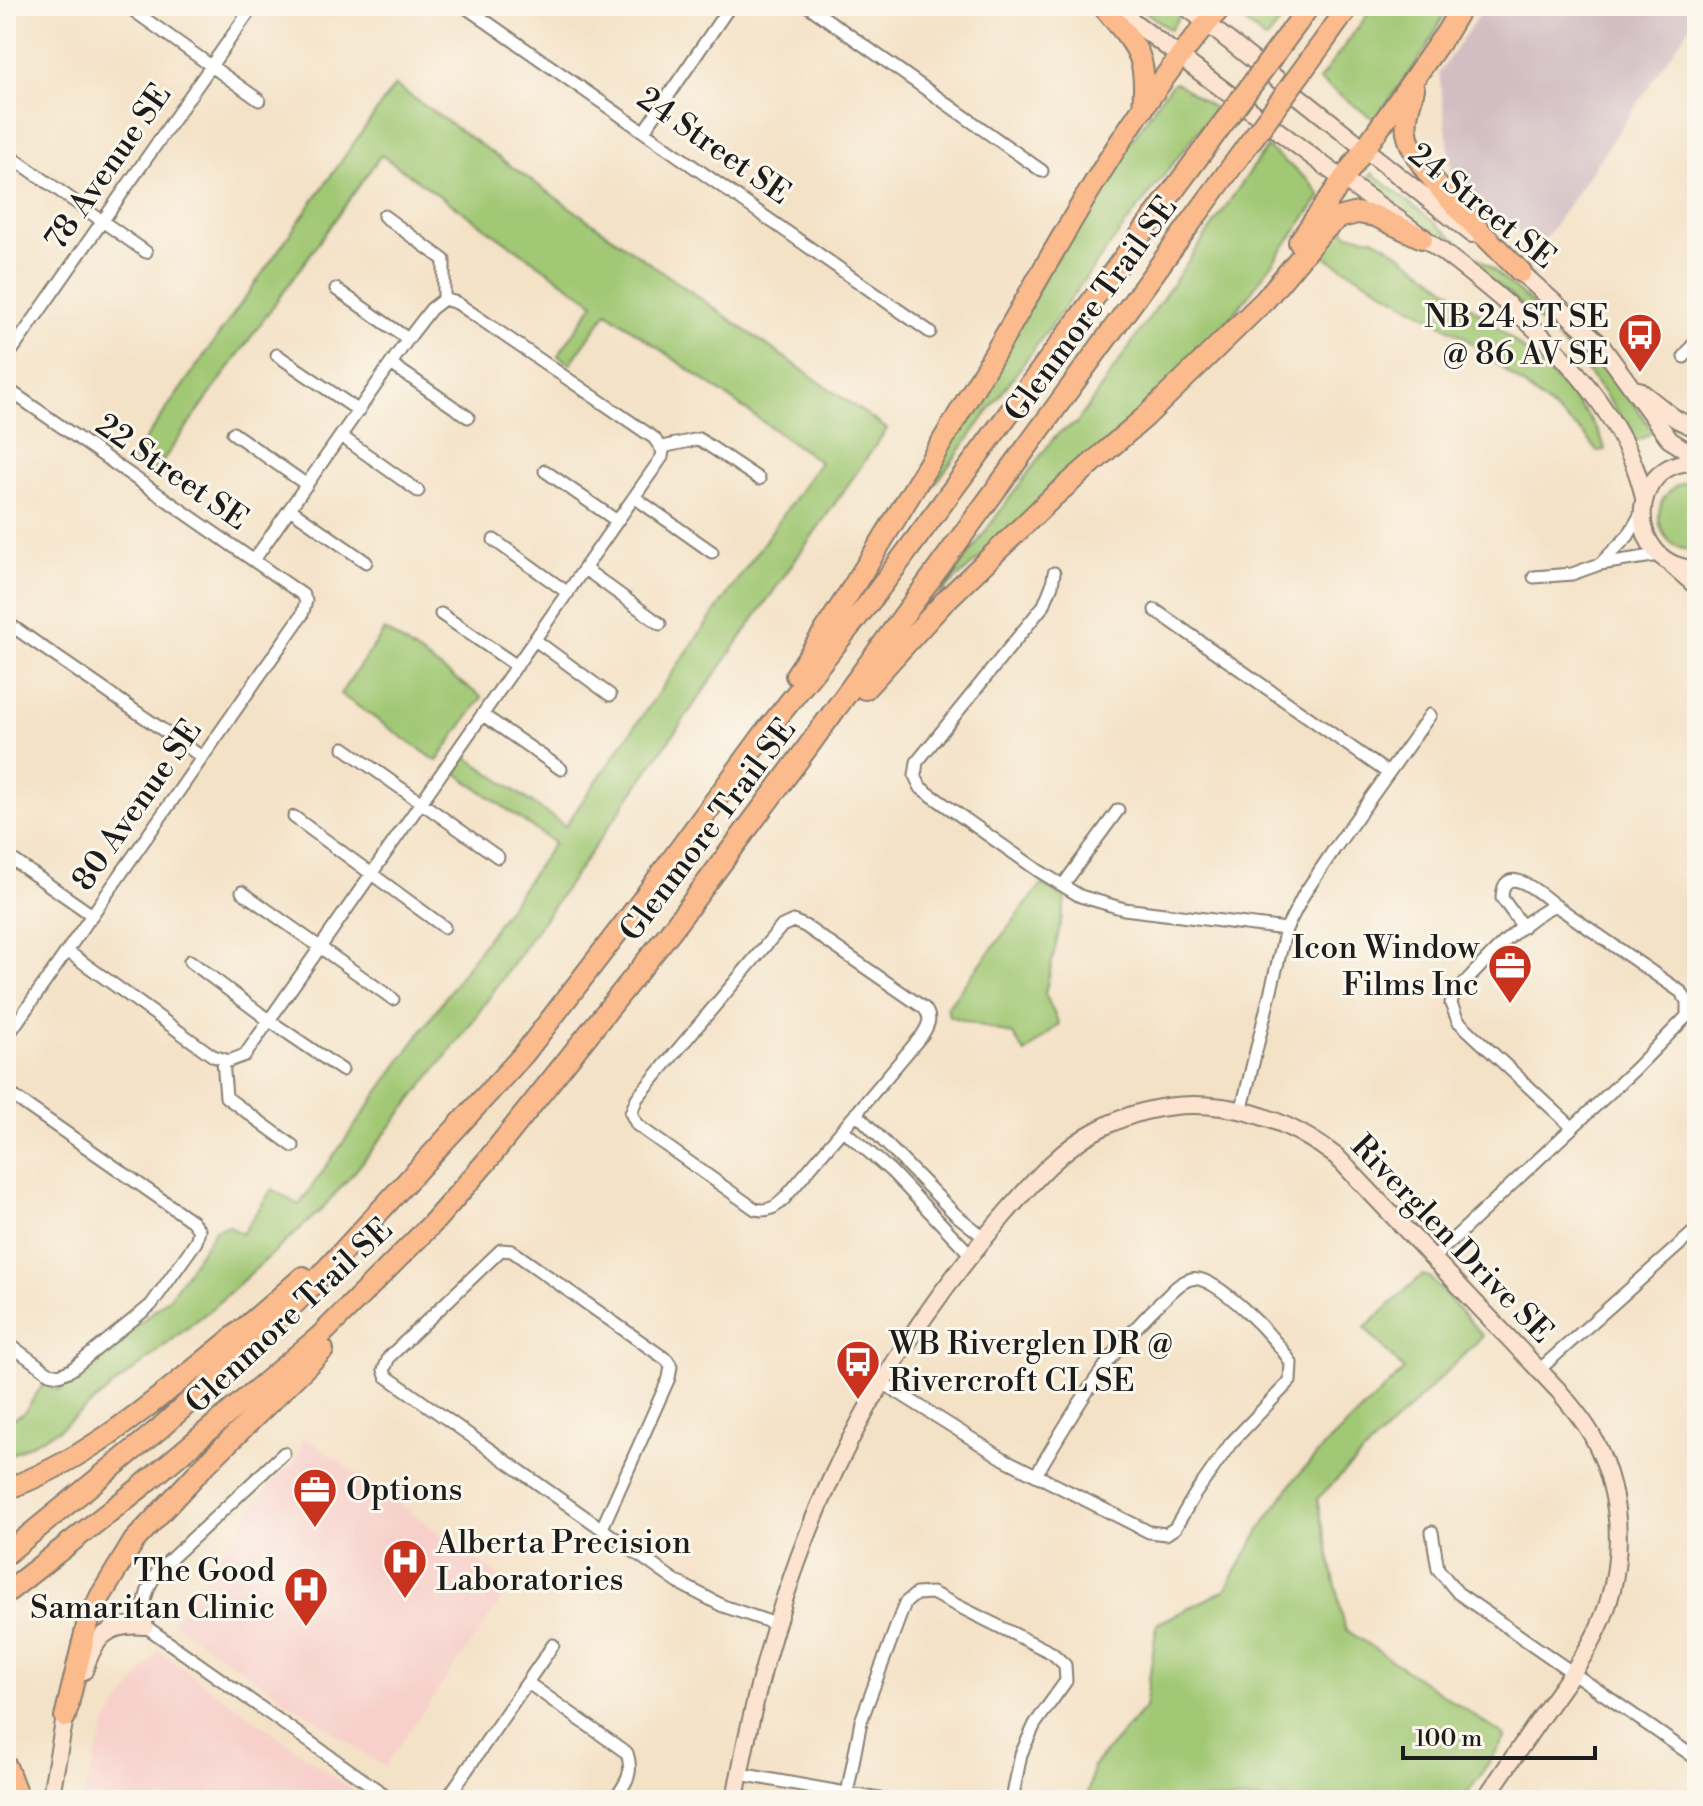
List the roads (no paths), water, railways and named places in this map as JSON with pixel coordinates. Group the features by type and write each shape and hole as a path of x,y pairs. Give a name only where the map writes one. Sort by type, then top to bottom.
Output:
{"highway":[{"path":"1103,6 1140,54 1145,69 1143,109"},
{"path":"764,734 785,692 872,560 1085,197 1180,56 1222,6"},
{"name":"Glenmore Trail SE","path":"6,1593 141,1487 319,1337 432,1224 551,1082 670,932 1349,6"},
{"path":"1228,334 1273,277 1462,6"},
{"name":"Glenmore Trail SE","path":"6,1554 159,1429 249,1348 300,1298 524,1054 764,734 871,600 1303,14"},
{"path":"1418,73 1408,111 1410,144 1427,174 1521,272"},
{"path":"799,759 944,602 1053,497 1144,418 1265,300 1321,233 1338,218 1357,213 1375,216 1422,238"},
{"path":"6,1489 68,1461 136,1415 239,1334 401,1189"},
{"path":"65,1717 87,1625 106,1585 134,1541 202,1468 367,1306 432,1224"},
{"path":"6,1766 19,1800"}],"street":[{"path":"127,6 259,100"},
{"name":"78 Avenue SE","path":"6,359 253,6"},
{"name":"24 Street SE","path":"464,6 930,332"},
{"path":"644,131 730,6"},
{"path":"808,6 1042,171"},
{"name":"24 Street SE","path":"1113,6 1510,307 1574,369 1617,426 1635,463 1646,537 1662,558"},
{"name":"24 Street SE","path":"1185,6 1521,272 1600,344 1670,440 1697,459"},
{"path":"6,153 146,252"},
{"path":"384,216 444,260 444,299"},
{"path":"336,289 408,339"},
{"path":"254,560 408,339 431,309 444,299"},
{"path":"67,951 213,1056 223,1061 235,1061 245,1055 662,457 662,447 654,438 457,303 444,299"},
{"path":"1684,357 1697,339"},
{"path":"277,355 359,411"},
{"path":"391,364 468,417"},
{"path":"1629,383 1676,419 1697,429"},
{"name":"22 Street SE","path":"6,388 254,560 303,595 306,601"},
{"path":"233,433 307,485"},
{"path":"341,436 418,491"},
{"path":"662,447 699,439 759,479"},
{"path":"1600,564 1628,536 1655,479 1663,472 1697,459"},
{"path":"545,471 617,521"},
{"path":"634,497 712,552"},
{"path":"290,509 366,562"},
{"path":"494,540 568,593"},
{"path":"1662,558 1697,587"},
{"path":"1534,577 1572,574 1600,564 1662,558 1681,567 1697,569"},
{"path":"585,569 660,624"},
{"path":"1054,573 1044,605 917,762 915,776 924,792 1080,896 1124,909 1286,929"},
{"name":"80 Avenue SE","path":"6,1038 302,615 306,601"},
{"path":"1155,610 1388,773"},
{"path":"441,614 517,666"},
{"path":"6,622 202,757"},
{"path":"535,640 610,695"},
{"path":"483,715 561,769"},
{"path":"1242,1108 1286,929 1304,894 1430,715"},
{"path":"344,748 498,857"},
{"path":"1063,885 1118,810"},
{"path":"294,817 444,927"},
{"path":"6,855 92,915"},
{"path":"1433,1258 1683,1022 1688,1008 1681,992 1525,883 1510,881 1503,890 1502,898 1523,927"},
{"path":"242,892 393,999"},
{"path":"1555,905 1523,927 1453,995 1451,1004 1458,1021 1572,1127"},
{"path":"793,921 817,934 929,1014 923,1034 842,1129 784,1199 762,1211 637,1125 631,1113 632,1106 657,1075 782,926 793,921"},
{"path":"190,961 342,1070"},
{"path":"223,1061 226,1097 293,1146"},
{"path":"6,1091 192,1221 199,1230 196,1242 151,1305 71,1370 59,1375 49,1373 6,1342"},
{"name":"Riverglen Drive SE","path":"735,1800 761,1675 776,1624 821,1502 883,1383 919,1326 971,1255 1047,1167 1097,1130 1162,1108 1183,1106 1242,1108 1300,1131 1337,1157 1539,1370 1571,1406 1593,1438 1607,1472 1617,1517 1617,1561 1607,1610 1593,1640 1484,1800"},
{"path":"856,1113 885,1139 955,1214 985,1238"},
{"path":"842,1129 891,1171 971,1255"},
{"path":"1539,1370 1697,1229"},
{"path":"602,1528 669,1378 671,1366 667,1360 512,1251 501,1250 389,1357 384,1370 393,1383 677,1582 705,1598 776,1624"},
{"path":"883,1383 964,1436 1036,1475 1149,1532 1166,1534 1175,1528 1231,1443 1290,1381 1291,1363 1226,1293 1205,1279 1188,1279 1124,1340 1060,1433 1036,1475"},
{"path":"145,1626 143,1613 147,1590 159,1570 284,1453"},
{"path":"1432,1532 1438,1569 1458,1593 1697,1759"},
{"path":"847,1794 869,1693 905,1603 922,1592 932,1593 1052,1653 1065,1665 1066,1681 1035,1724 1021,1754 1012,1800"},
{"path":"50,1800 65,1717 96,1642 114,1627 129,1624 145,1626 392,1800"},
{"path":"446,1800 553,1645"},
{"path":"528,1683 627,1753 631,1771 614,1800"},
{"path":"740,1774 885,1800"},
{"path":"621,1800 623,1787"}],"place":[{"name":"NB 24 ST SE @ 86 AV SE","path":"1640,374"},
{"name":"Icon Window Films Inc","path":"1510,1005"},
{"name":"WB Riverglen DR @ Rivercroft CL SE","path":"858,1401"},
{"name":"Options","path":"315,1529"},
{"name":"Alberta Precision Laboratories","path":"405,1600"},
{"name":"The Good Samaritan Clinic","path":"306,1628"}]}
